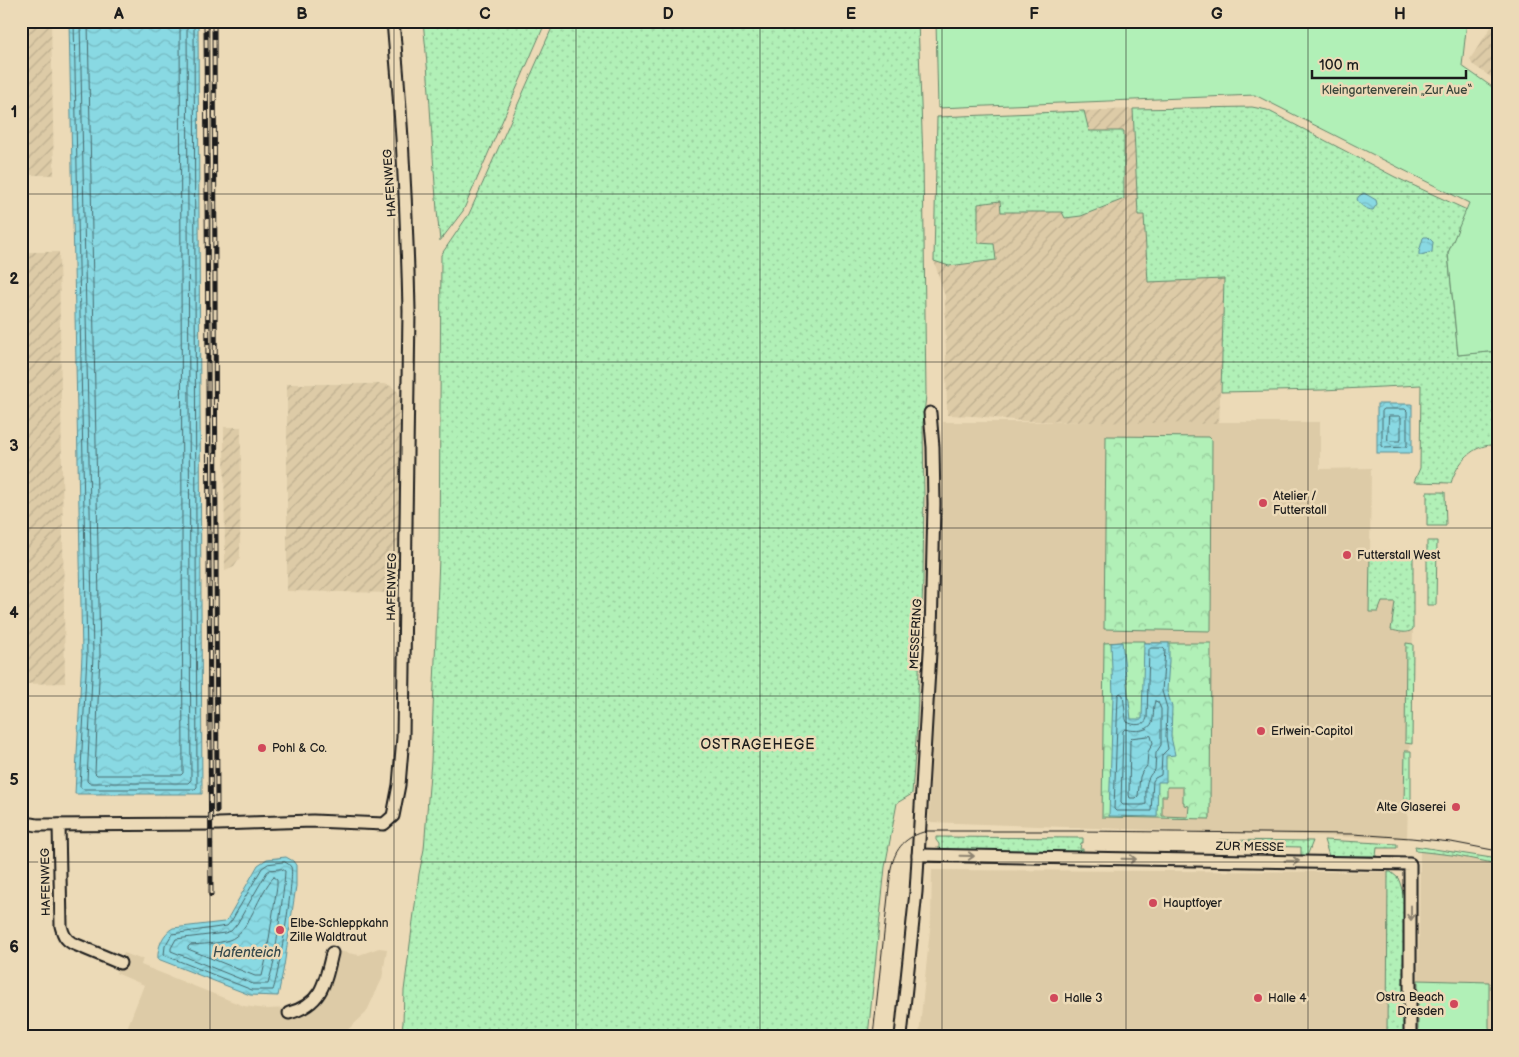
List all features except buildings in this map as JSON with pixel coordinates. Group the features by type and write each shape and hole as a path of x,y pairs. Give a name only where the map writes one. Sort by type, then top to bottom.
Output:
{"street":[{"name":"HAFENWEG","path":"21,822 37,825 218,824 313,821 384,824 393,816 399,786 402,737 409,311 404,182 393,21"},
{"name":"MESSERING","path":"901,1036 916,892 931,635 934,504 933,447 930,413"},
{"name":"HAFENWEG","path":"59,825 61,926 66,940 120,963"},
{"name":"ZUR MESSE","path":"918,855 1410,864 1410,1036"},
{"path":"289,1013 302,1009 315,1000 325,983 332,953"}],"shaded area":[{"path":"21,21 51,21 54,175 21,175"},
{"path":"1495,21 1498,21 1498,82 1472,64 1470,59"},
{"path":"1133,109 1138,214 1175,215 1225,261 1219,424 1023,421 947,415 945,296 934,261 937,117"},
{"path":"25,222 24,252 59,252 65,683 21,684 21,223"},
{"path":"287,384 384,384 391,386 398,392 400,400 398,593 287,591"},
{"path":"943,422 1320,422 1320,469 1371,468 1370,556 1413,557 1413,629 1407,839 929,822"},
{"path":"224,427 241,427 240,558 234,567 225,571"},
{"path":"1420,851 1498,864 1498,1036 1418,1036"},
{"path":"932,870 1388,872 1387,1036 919,1036 931,920"},
{"path":"379,948 387,949 382,979 366,1013 341,1036 124,1036 144,985 116,973 124,953 140,959 143,958 141,965 244,1006 266,1009 289,1008 291,1019 310,1010 322,1000 330,984 337,951 359,955"}],"green space":[{"path":"423,21 546,21 463,211 440,241 428,76"},
{"path":"555,21 918,21 923,159 926,395 923,425 923,582 916,740 912,794 897,803 885,867 868,1036 401,1036 404,991 424,849 431,761 439,558 441,255 469,214"},
{"name":"Kleingartenverein „Zur Aue“","path":"936,21 1467,21 1462,66 1498,91 1498,351 1458,355 1448,253 1469,203 1255,95 938,108"},
{"path":"1252,107 1267,110 1395,177 1467,210 1448,253 1458,355 1498,351 1498,439 1497,445 1481,447 1467,456 1457,468 1451,483 1414,482 1420,468 1421,385 1323,390 1221,392 1224,279 1148,282 1144,215 1138,215 1133,109"},
{"path":"1084,111 1089,131 1124,131 1124,199 1081,216 1065,218 1062,212 1001,212 1000,201 978,204 978,243 994,244 996,260 949,266 934,261 937,117"},
{"path":"1106,436 1209,437 1212,440 1211,631 1104,629"},
{"path":"1427,492 1445,492 1446,526 1427,526"},
{"path":"1427,541 1437,541 1436,605 1427,605"},
{"path":"1370,556 1413,557 1413,629 1411,631 1391,630 1395,602 1382,602 1378,612 1369,612"},
{"path":"1104,643 1211,643 1210,819 1102,817","holes":["1167,787 1183,787 1183,802 1184,805 1189,806 1188,817 1162,816 1162,796 1167,796"]},
{"path":"1406,643 1413,644 1412,744 1405,743"},
{"path":"1405,751 1411,751 1411,801 1404,802"},
{"path":"936,837 1083,838 1080,849 1083,849 1083,853 961,852 939,849"},
{"path":"1219,840 1313,841 1307,856 1301,855 1301,847 1262,846 1262,842 1248,842 1248,846 1219,846"},
{"path":"1324,840 1397,844 1397,848 1377,848 1376,856 1329,856"},
{"path":"1415,846 1498,859 1498,864 1452,855 1416,851"},
{"path":"1388,872 1391,872 1398,878 1405,900 1405,1036 1387,1036"},
{"name":"Ostra Beach Dresden","path":"1418,980 1489,982 1489,1027 1492,1036 1418,1036"}],"water":[{"path":"69,21 198,21 202,794 75,794 82,655"},
{"path":"1364,193 1376,200 1377,204 1373,210 1364,207 1358,201 1359,196"},
{"path":"1424,237 1428,237 1433,242 1432,252 1419,255 1419,252"},
{"path":"1377,404 1412,404 1412,453 1377,453"},
{"path":"1122,642 1131,719 1142,719 1144,643 1169,643 1167,691 1172,707 1171,737 1175,755 1166,756 1166,782 1158,782 1157,817 1109,816 1113,696 1111,643"},
{"name":"Hafenteich","path":"286,857 296,865 296,886 278,996 250,995 158,959 161,941 169,930 224,922 258,865 267,859"}],"tram line":[{"path":"873,1036 891,868 899,849 907,840 919,833 927,831 1080,831 1353,834 1451,842 1498,851"}],"railway":[{"path":"206,21 211,895"},
{"path":"214,21 217,811"}],"place":[{"name":"Atelier / Futterstall","path":"1263,503"},
{"name":"Futterstall West","path":"1347,555"},
{"name":"Erlwein-Capitol","path":"1261,731"},
{"name":"Pohl & Co.","path":"262,748"},
{"name":"Alte Glaserei","path":"1456,807"},
{"name":"Hauptfoyer","path":"1153,903"},
{"name":"Elbe-Schleppkahn Zille Waldtraut","path":"280,930"},
{"name":"Halle 3","path":"1054,998"},
{"name":"Halle 4","path":"1258,998"},
{"name":"Ostra Beach Dresden","path":"1454,1004"}],"district":[{"name":"OSTRAGEHEGE","path":"758,744"}]}
